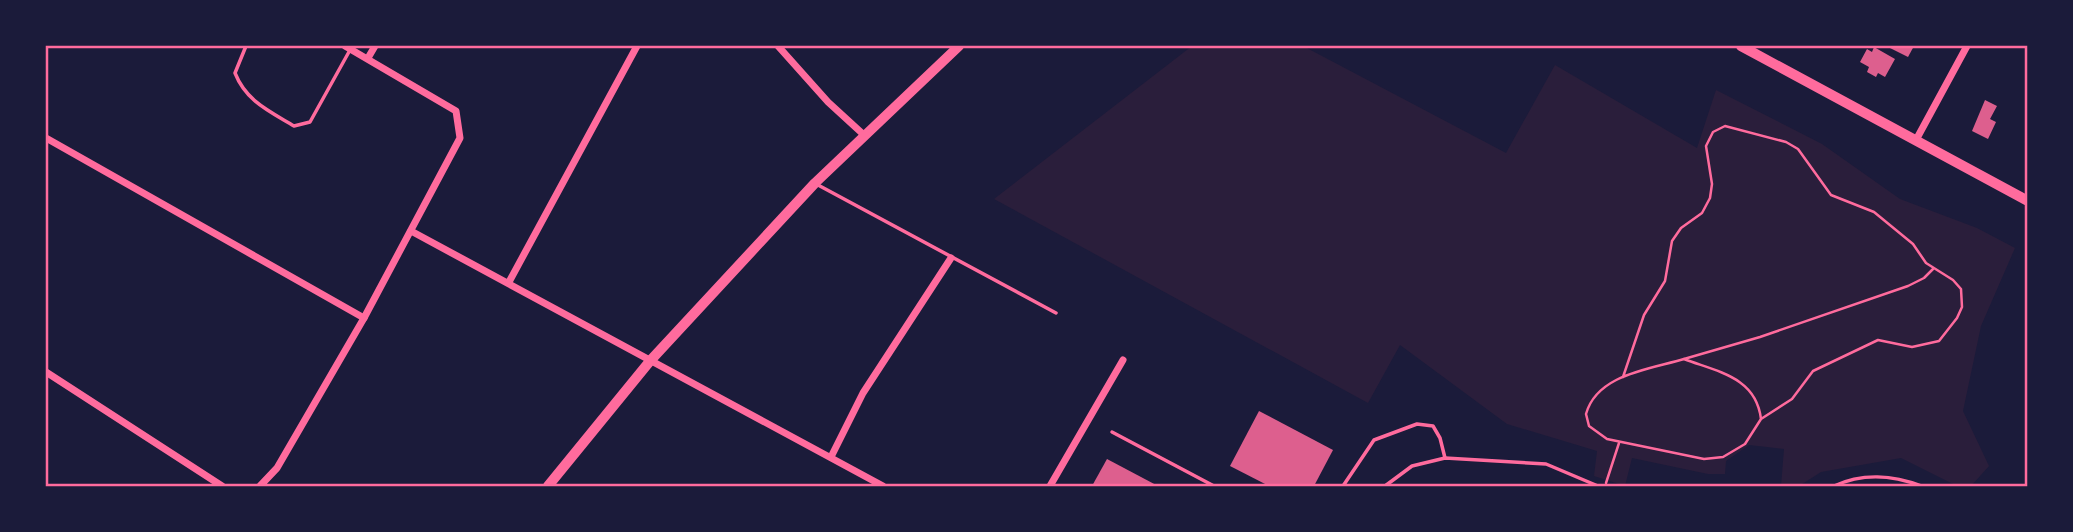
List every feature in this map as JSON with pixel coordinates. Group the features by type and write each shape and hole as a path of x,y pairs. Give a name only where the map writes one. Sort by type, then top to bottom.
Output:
{"main road":[{"path":"548,486 650,361 815,183 959,46"},
{"path":"1741,46 2028,201"}],"street":[{"path":"368,58 375,46"},
{"path":"509,282 637,46"},
{"path":"778,46 828,102 864,135"},
{"path":"1916,140 1967,46"},
{"path":"260,486 277,468 364,318 460,138 456,111 348,47"},
{"path":"46,138 364,318"},
{"path":"411,231 883,486"},
{"path":"831,457 863,393 951,258"},
{"path":"1050,486 1123,360"},
{"path":"46,372 222,486"}],"lane":[{"path":"246,46 235,73 241,88 249,98 294,126 310,122 348,47"},
{"path":"815,183 1056,313"},
{"path":"1343,486 1374,440 1417,424 1433,426 1440,438 1445,458"},
{"path":"1112,432 1213,486"},
{"path":"1385,486 1412,466 1445,458 1546,464 1598,486"},
{"path":"1834,486 1870,477 1901,480 1921,486"}],"path":[{"path":"1623,377 1644,315 1665,281 1672,241 1681,228 1702,213 1710,198 1712,184 1706,146 1718,129 1733,127 1792,145 1813,166 1826,190 1874,212 1913,244 1933,269 1958,284 1963,298 1957,318 1946,335 1921,346 1884,340 1853,350 1814,371 1792,399 1761,419 1745,444 1731,454 1715,459 1619,442 1594,430 1586,414 1599,393 1623,377 1807,322 1908,286 1924,278 1933,269"},
{"path":"1684,359 1748,386 1757,400 1761,419"},
{"path":"1605,486 1619,442"}],"shaded area":[{"path":"1192,46 1303,46 1506,153 1555,65 1697,148 1716,90 1822,144 1900,199 1977,228 2015,248 1981,326 1963,411 1989,466 1971,486 1957,486 1901,458 1821,472 1799,486 1781,486 1784,449 1749,445 1726,461 1725,474 1708,474 1632,458 1625,486 1594,476 1597,451 1507,424 1400,345 1368,403 994,199"}],"building":[{"path":"1886,46 1914,46 1908,57"},
{"path":"1874,47 1895,59 1885,77 1878,73 1876,77 1867,72 1869,67 1860,62 1867,49 1872,52"},
{"path":"1985,100 1997,106 1990,119 1996,122 1988,139 1972,131"},
{"path":"1259,411 1333,450 1314,486 1269,486 1230,466"},
{"path":"1107,459 1158,486 1092,486"}]}
